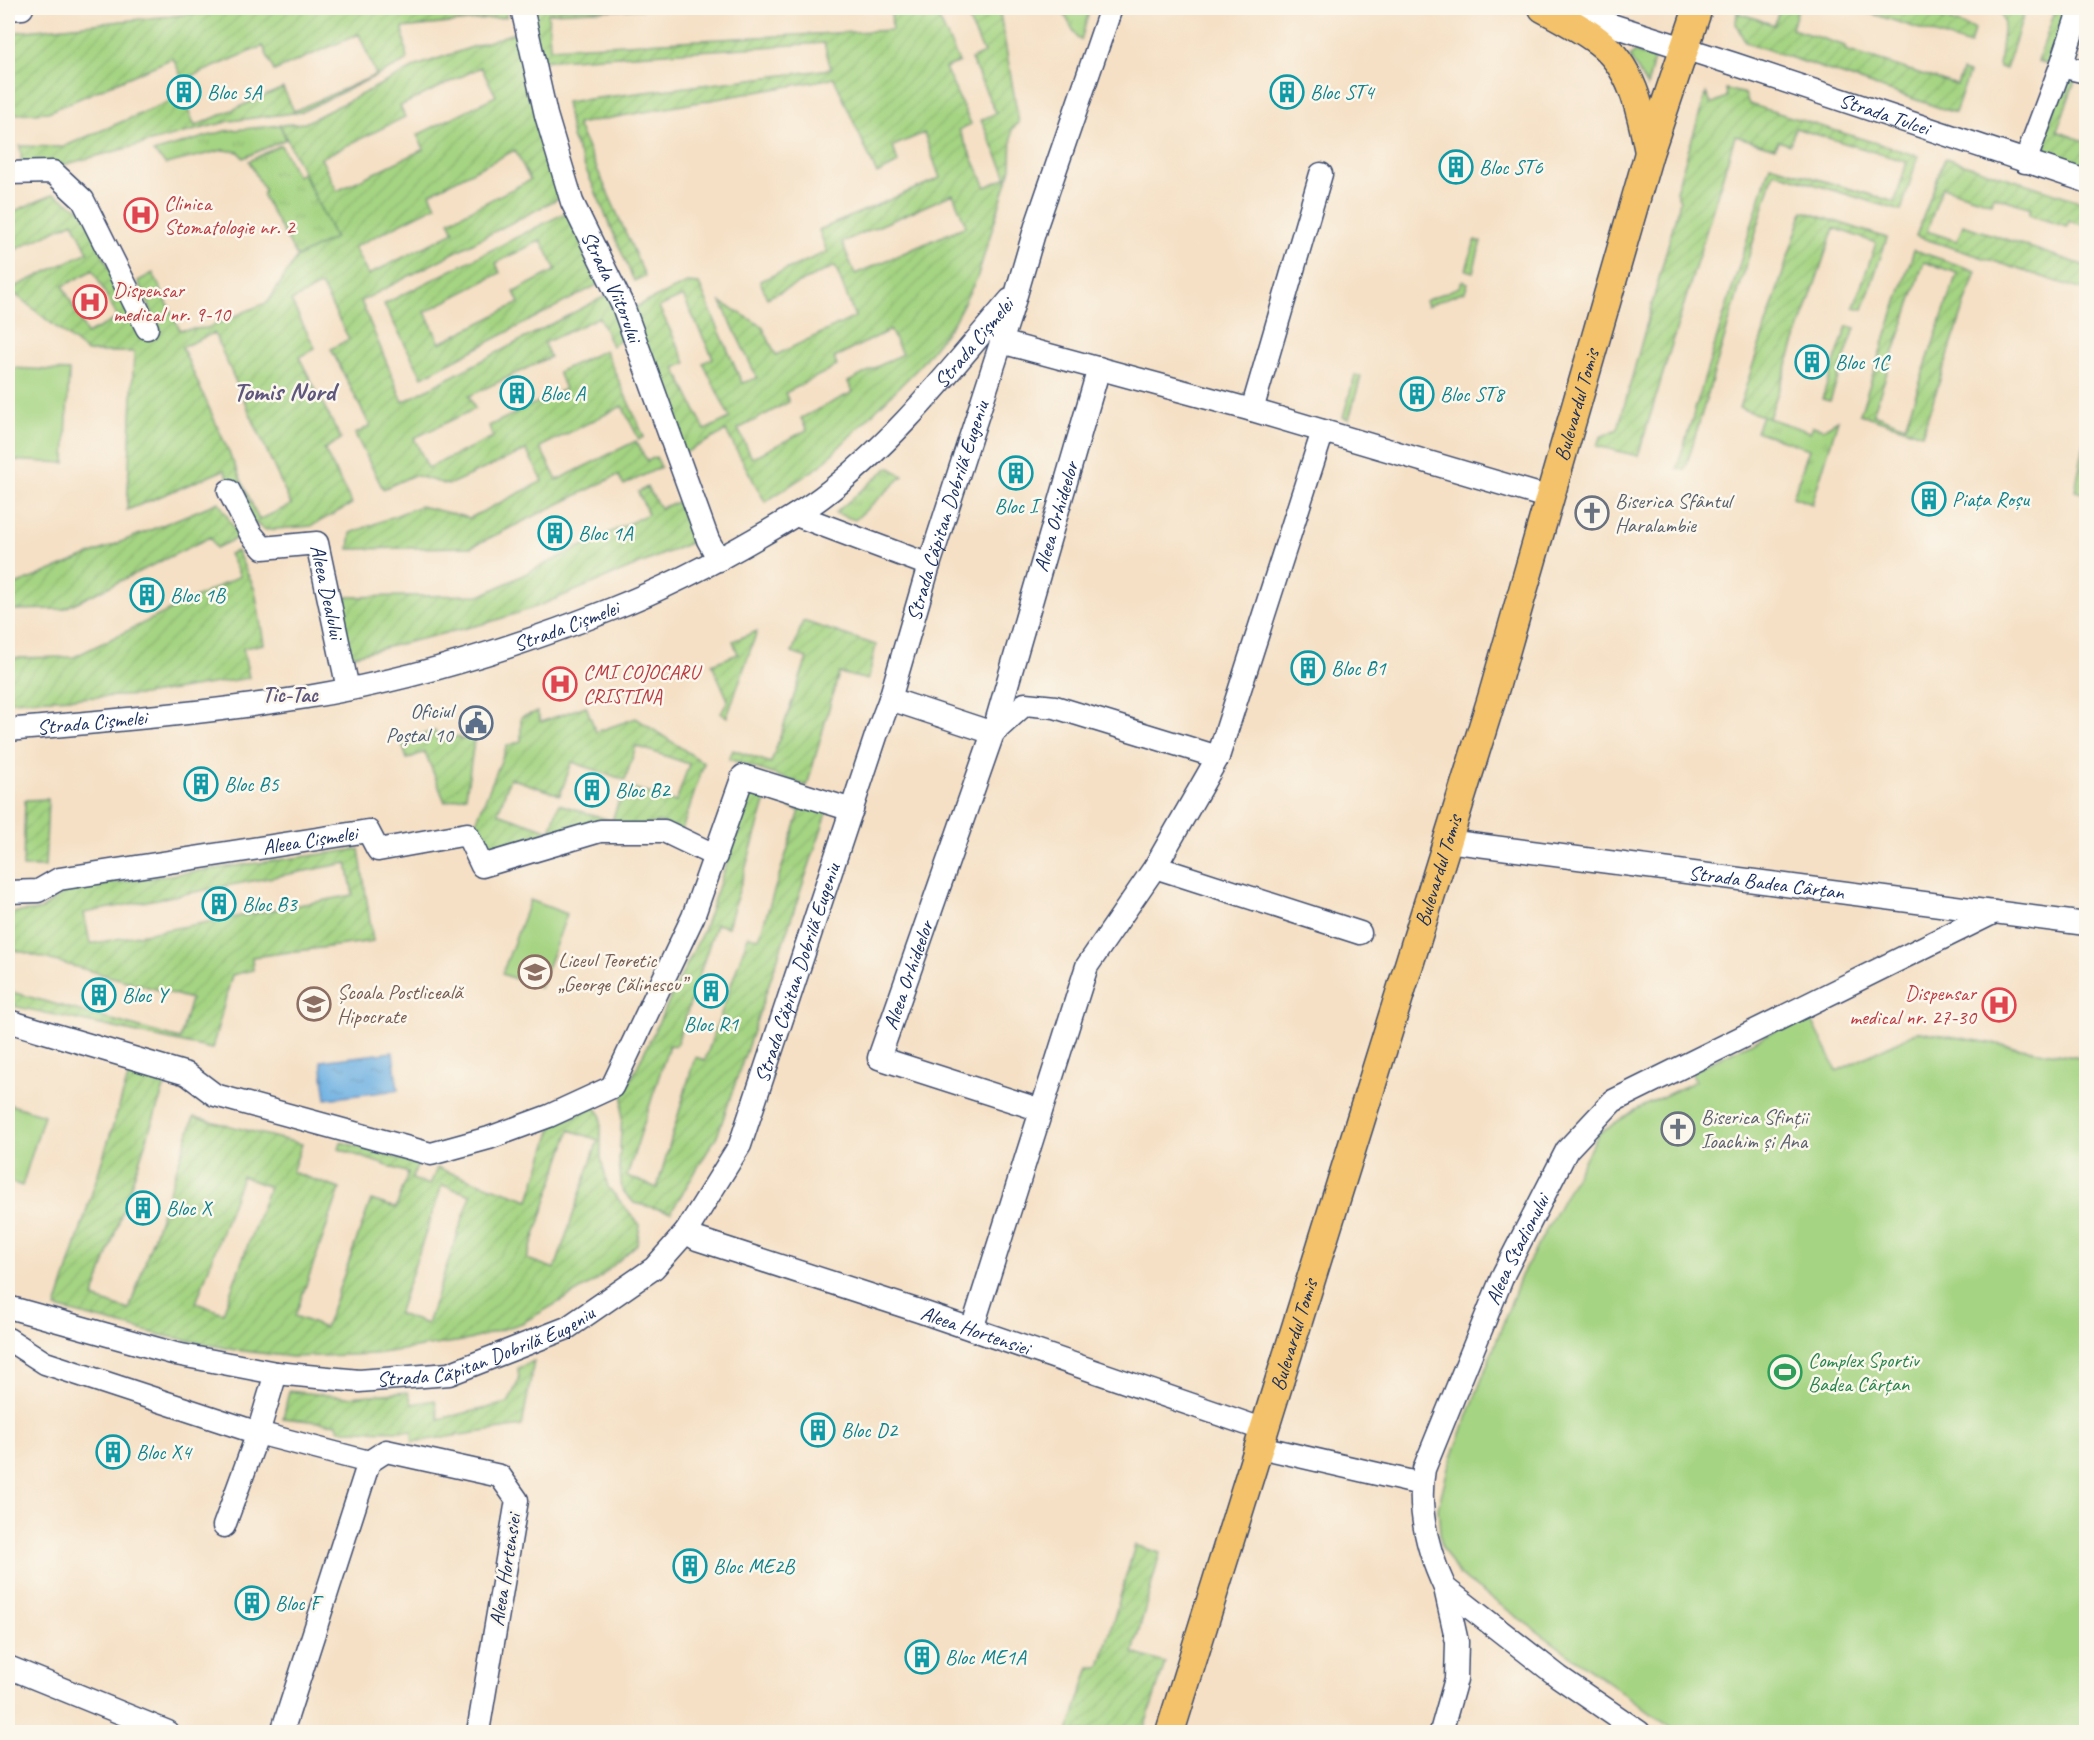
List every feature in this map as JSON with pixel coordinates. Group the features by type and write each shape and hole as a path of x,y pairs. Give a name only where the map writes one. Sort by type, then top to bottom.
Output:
{"main road":[{"path":"1543,8 1600,42 1628,76 1643,120 1649,153"},
{"name":"Bulevardul Tomis","path":"1170,1732 1492,698 1649,153 1698,8"}],"street":[{"path":"8,9 21,8"},
{"name":"Strada Viitorului","path":"522,8 543,104 572,202 623,306 708,540 719,560"},
{"name":"Strada Căpitan Dobrilă Eugeniu","path":"8,1307 176,1354 276,1373 359,1381 449,1374 567,1328 654,1268 686,1232 740,1145 876,733 890,699 1036,226 1111,8"},
{"name":"Strada Tulcei","path":"1557,8 2086,181"},
{"path":"2025,162 2080,8"},
{"path":"2061,66 2086,72"},
{"path":"8,172 53,172 82,200 147,328"},
{"path":"1252,410 1321,174"},
{"name":"Strada Cișmelei","path":"8,730 169,716 348,689 495,651 656,592 719,560 796,515 857,469 894,434 1017,292"},
{"path":"1001,342 1252,410 1550,498"},
{"name":"Aleea Orhideelor","path":"1041,1110 879,1058 993,733 1099,368"},
{"path":"972,1329 1087,966 1155,867 1218,757 1323,431"},
{"name":"Aleea Dealului","path":"229,491 251,534 263,548 317,543 348,689"},
{"path":"796,515 930,565"},
{"path":"890,699 993,733"},
{"name":"Aleea Orhideelor","path":"993,733 1025,704 1055,707 1218,757"},
{"path":"8,1021 187,1074 215,1095 431,1154 549,1116 612,1087 693,917 742,776 852,810"},
{"name":"Aleea Cișmelei","path":"8,892 38,891 59,879 368,831 378,850 467,834 482,866 600,831 664,831 716,856"},
{"name":"Strada Badea Cârțan","path":"1448,841 2086,924"},
{"path":"1155,867 1360,933"},
{"name":"Aleea Stadionului","path":"1639,1732 1558,1677 1445,1588 1435,1567 1423,1521 1424,1469 1504,1273 1567,1150 1613,1101 1995,912"},
{"name":"Aleea Hortensiei","path":"686,1232 698,1239 972,1329 1262,1438 1422,1484"},
{"path":"8,1339 45,1363 258,1433 369,1462 282,1732"},
{"path":"224,1526 258,1433 276,1373"},
{"name":"Aleea Hortensiei","path":"369,1462 386,1451 500,1476 517,1500 478,1732"},
{"path":"1441,1732 1456,1678 1457,1642 1445,1588"},
{"path":"8,1667 168,1732"}],"green space":[{"path":"247,8 507,8 506,17 403,28 407,61 301,112 230,121 59,166 22,166 20,146 63,147 182,96 195,126 283,88 294,111 376,75 359,34 274,71 263,46 183,80 173,58 48,112 15,114 8,100 8,33"},
{"path":"531,8 661,8 548,13 550,48 892,30 891,8 940,8 935,10 959,62 945,68 971,124 959,130 986,187 1007,177 981,120 996,113 971,59 984,53 963,8 999,8 1019,123 1012,129 1011,168 977,278 953,323 917,369 820,466 765,502 726,431 683,454 631,309 687,283 699,284 742,383 757,378 721,302 762,326 776,355 855,317 835,266 767,298 760,281 827,252 819,230 940,178 924,133 893,146 898,163 877,174 834,78 577,124 645,276 634,281 572,137 566,102 831,69 824,43 539,61","holes":["953,194 966,226 855,274 842,242","683,296 713,358 703,363 730,418 705,430 675,368 686,363 659,307","890,330 902,354 848,382 853,392 801,418 807,430 752,458 738,429 789,402 785,393 837,366 834,358"]},
{"path":"1061,8 1090,8 1081,40 1078,39"},
{"path":"1780,8 1798,8 1792,29 1846,46 1845,50 1957,85 1962,71 1969,73 1955,113 1745,42 1736,24 1737,12 1774,25"},
{"path":"1914,8 1974,29 1970,45 1857,9"},
{"path":"1999,8 2026,8 2006,69 1999,67 2004,22"},
{"path":"2056,8 2066,8 2048,65 2038,61"},
{"path":"520,31 561,197 361,301 403,402 609,294 627,336 612,346 599,317 544,343 550,357 469,396 475,409 414,438 428,468 493,437 489,426 565,389 558,372 605,350 644,437 639,439 622,406 540,447 557,480 636,441 647,461 656,457 661,467 624,485 618,475 471,547 349,549 351,533 420,506 470,518 543,481 526,450 448,485 414,475 383,489 355,434 370,426 331,349 349,339 321,285 291,301 315,348 299,357 341,439 324,449 352,504 311,526 265,530 251,521 224,470 127,510 134,352 87,352 16,295 8,299 8,273 15,287 88,252 73,222 8,253 8,214 54,194 83,211 139,333 160,330 138,281 153,273 180,330 207,328 268,302 297,257 335,238 280,125 305,123 419,65","holes":["481,67 496,96 417,135 424,149 337,191 321,158 405,117 400,106","515,150 530,180 449,221 454,232 368,275 354,247 436,206 430,193","93,270 118,318 87,334 63,286","214,333 291,505 259,520 182,347"]},
{"path":"1635,52 1654,59 1647,87 1630,57"},
{"path":"2066,75 2076,78 2057,131 2086,142 2086,172 2037,157"},
{"path":"1726,89 1745,94 1749,104 1918,156 1901,211 1774,172 1685,470 1677,468 1770,165 1895,202 1907,162 1795,128 1790,145 1778,141 1775,148 1735,136 1638,456 1597,446 1600,437 1618,429 1680,201 1676,191 1706,93 1711,104 1727,97"},
{"path":"280,125 286,139 243,158 239,152 223,150 166,164 153,152 225,131"},
{"path":"281,145 297,176 303,173 335,238 297,257 262,194 265,192 249,161"},
{"path":"1945,158 2086,203 2086,226 2069,221 2067,227 2029,215 2031,208 1994,196 1992,203 1942,187 1927,231 1957,241 1963,225 2086,266 2086,291 1916,236"},
{"path":"1803,211 1887,238 1863,309 1854,307 1876,243 1834,228 1769,418 1739,408"},
{"path":"567,212 601,283 422,377 384,304","holes":["541,240 556,270 514,292 519,303 440,343 425,312 500,273 496,263"]},
{"path":"1475,240 1481,242 1473,272 1466,270"},
{"path":"1914,250 1976,271 1922,434 1860,414","holes":["1924,262 1957,273 1905,426 1873,414"]},
{"path":"1462,281 1468,283 1465,291 1427,306 1425,301 1459,287"},
{"path":"1847,326 1855,328 1830,401 1822,399"},
{"path":"11,368 69,371 65,463 8,460"},
{"path":"1355,375 1361,377 1349,419 1343,417"},
{"path":"1762,416 1810,432 1813,426 1823,429 1838,420 1812,504 1793,497 1809,449 1756,431"},
{"path":"2086,435 2086,494 2075,491"},
{"path":"889,467 903,476 855,520 835,513"},
{"path":"647,487 660,508 678,502 695,541 536,607 487,623 350,656 341,597 482,595 648,514 638,492"},
{"path":"219,502 239,537 216,548 210,537 63,609 8,610 8,588"},
{"path":"237,551 255,590 264,644 243,648 249,678 143,695 8,701 8,658 74,657 240,576 229,554"},
{"path":"803,621 876,645 868,680 839,673 807,786 729,759 733,750 771,763 807,658 792,653"},
{"path":"757,631 727,717 721,713 728,700 712,664 738,654 733,641"},
{"path":"586,706 596,732 636,718 704,763 682,830 660,822 486,861 474,827 507,746 521,741 521,717 537,712 541,722","holes":["636,746 689,764 676,802 624,785 612,821 559,804 550,831 498,813 510,778 560,795 572,762 625,780"]},
{"path":"435,731 438,741 459,736 461,740 475,734 466,796 445,802 425,752 407,759 401,740"},
{"path":"754,785 828,810 718,1134 671,1212 634,1203 622,1190 619,1165 623,1096 703,931","holes":["766,799 800,811 759,938 748,936 705,1060 695,1057 657,1188 627,1176 669,1045 676,1046 716,924 728,927"]},
{"path":"48,799 45,867 23,867 25,800"},
{"path":"359,849 373,941 252,957 253,970 232,975 212,1049 8,1005 8,991 180,1039 191,999 8,948 8,913 41,910 68,889","holes":["347,863 353,895 90,944 84,913"]},
{"path":"530,900 567,914 540,988 502,974"},
{"name":"Complex Sportiv Badea Cârțan","path":"1809,1014 1837,1071 1919,1031 2086,1059 2086,1732 1677,1732 1459,1575 1441,1546 1438,1508 1448,1468 1521,1276 1599,1133 1637,1109 1696,1081 1691,1072"},
{"path":"132,1065 167,1079 93,1298 129,1310 194,1117 302,1144 292,1172 340,1189 295,1316 325,1328 371,1200 396,1208 408,1173 339,1149 341,1142 418,1164 412,1179 430,1185 437,1168 529,1200 553,1125 595,1107 601,1115 601,1158 608,1187 640,1225 637,1244 596,1281 522,1323 469,1340 374,1354 292,1357 236,1350 161,1335 56,1308","holes":["570,1130 598,1140 555,1269 527,1259","242,1176 269,1187 223,1313 196,1303","442,1185 471,1195 427,1324 398,1314"]},
{"path":"8,1104 44,1115 22,1186 8,1181"},
{"path":"534,1361 522,1426 413,1442 411,1431 339,1430 337,1424 283,1418 289,1391 347,1397 408,1392 412,1404 435,1400 439,1419 508,1403 519,1380 518,1368"},
{"path":"1135,1545 1160,1553 1133,1653 1165,1663 1143,1732 1068,1732 1090,1667 1100,1667"}],"water":[{"path":"393,1052 398,1090 326,1099 321,1061"}],"place":[{"name":"Bloc 5A","path":"184,92"},
{"name":"Bloc ST4","path":"1287,92"},
{"name":"Bloc ST6","path":"1456,167"},
{"name":"Clinica Stomatologie nr. 2","path":"141,215"},
{"name":"Dispensar medical nr. 9-10","path":"90,302"},
{"name":"Bloc 1C","path":"1812,362"},
{"name":"Bloc A","path":"517,393"},
{"name":"Bloc ST8","path":"1417,394"},
{"name":"Bloc I","path":"1016,473"},
{"name":"Piața Roșu","path":"1929,499"},
{"name":"Biserica Sfântul Haralambie","path":"1592,513"},
{"name":"Bloc 1A","path":"555,533"},
{"name":"Bloc 1B","path":"147,595"},
{"name":"Bloc B1","path":"1308,668"},
{"name":"CMI COJOCARU CRISTINA","path":"560,684"},
{"name":"Oficiul Poștal 10","path":"476,723"},
{"name":"Bloc B5","path":"201,784"},
{"name":"Bloc B2","path":"592,790"},
{"name":"Bloc B3","path":"219,904"},
{"name":"Liceul Teoretic „George Călinescu”","path":"535,972"},
{"name":"Bloc R1","path":"711,991"},
{"name":"Bloc Y","path":"99,995"},
{"name":"Școala Postliceală Hipocrate","path":"314,1004"},
{"name":"Dispensar medical nr. 27-30","path":"1999,1005"},
{"name":"Biserica Sfinții Ioachim și Ana","path":"1678,1129"},
{"name":"Bloc X","path":"143,1208"},
{"name":"Complex Sportiv Badea Cârțan","path":"1785,1372"},
{"name":"Bloc D2","path":"818,1430"},
{"name":"Bloc X4","path":"113,1452"},
{"name":"Bloc ME2B","path":"690,1566"},
{"name":"Bloc F","path":"252,1603"},
{"name":"Bloc ME1A","path":"922,1657"}],"district":[{"name":"Tomis Nord","path":"284,391"},
{"name":"Tic-Tac","path":"290,695"}]}
